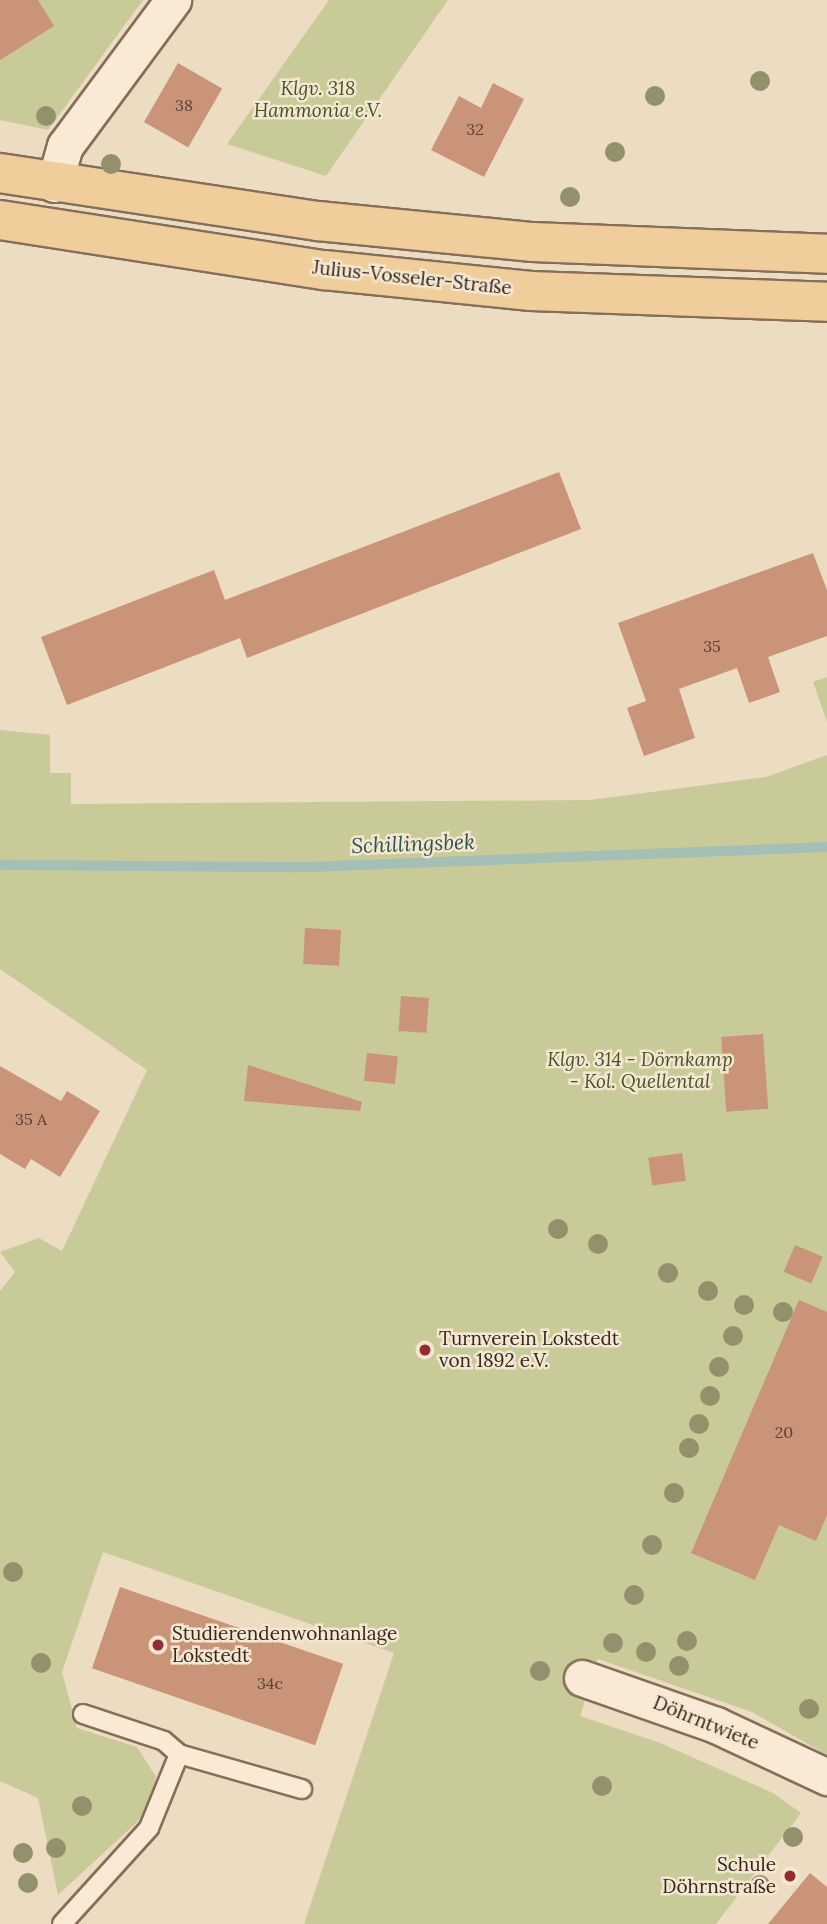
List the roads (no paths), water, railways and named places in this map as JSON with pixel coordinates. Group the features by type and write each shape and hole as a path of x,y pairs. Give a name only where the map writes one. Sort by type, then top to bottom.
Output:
{"main road":[{"path":"0,173 54,184 318,221 533,242 827,254"},
{"name":"Julius-Vosseler-Straße","path":"0,220 324,270 531,291 827,302"}],"street":[{"path":"54,184 65,146 173,0"},
{"name":"Döhrntwiete","path":"582,1678 716,1725 827,1777"}],"lane":[{"path":"83,1714 164,1741 180,1754 302,1789"},
{"path":"62,1924 149,1828 180,1754"}],"waterway":[{"name":"Schillingsbek","path":"0,865 309,867 827,847"}],"place":[{"name":"Turnverein Lokstedt von 1892 e.V.","path":"425,1350"},
{"name":"Studierendenwohnanlage Lokstedt","path":"158,1645"},
{"name":"Schule Döhrnstraße","path":"790,1876"}],"park label":[{"name":"Klgv. 318 Hammonia e.V.","path":"318,100"},
{"name":"Klgv. 314 - Dörnkamp - Kol. Quellental","path":"640,1071"}]}
